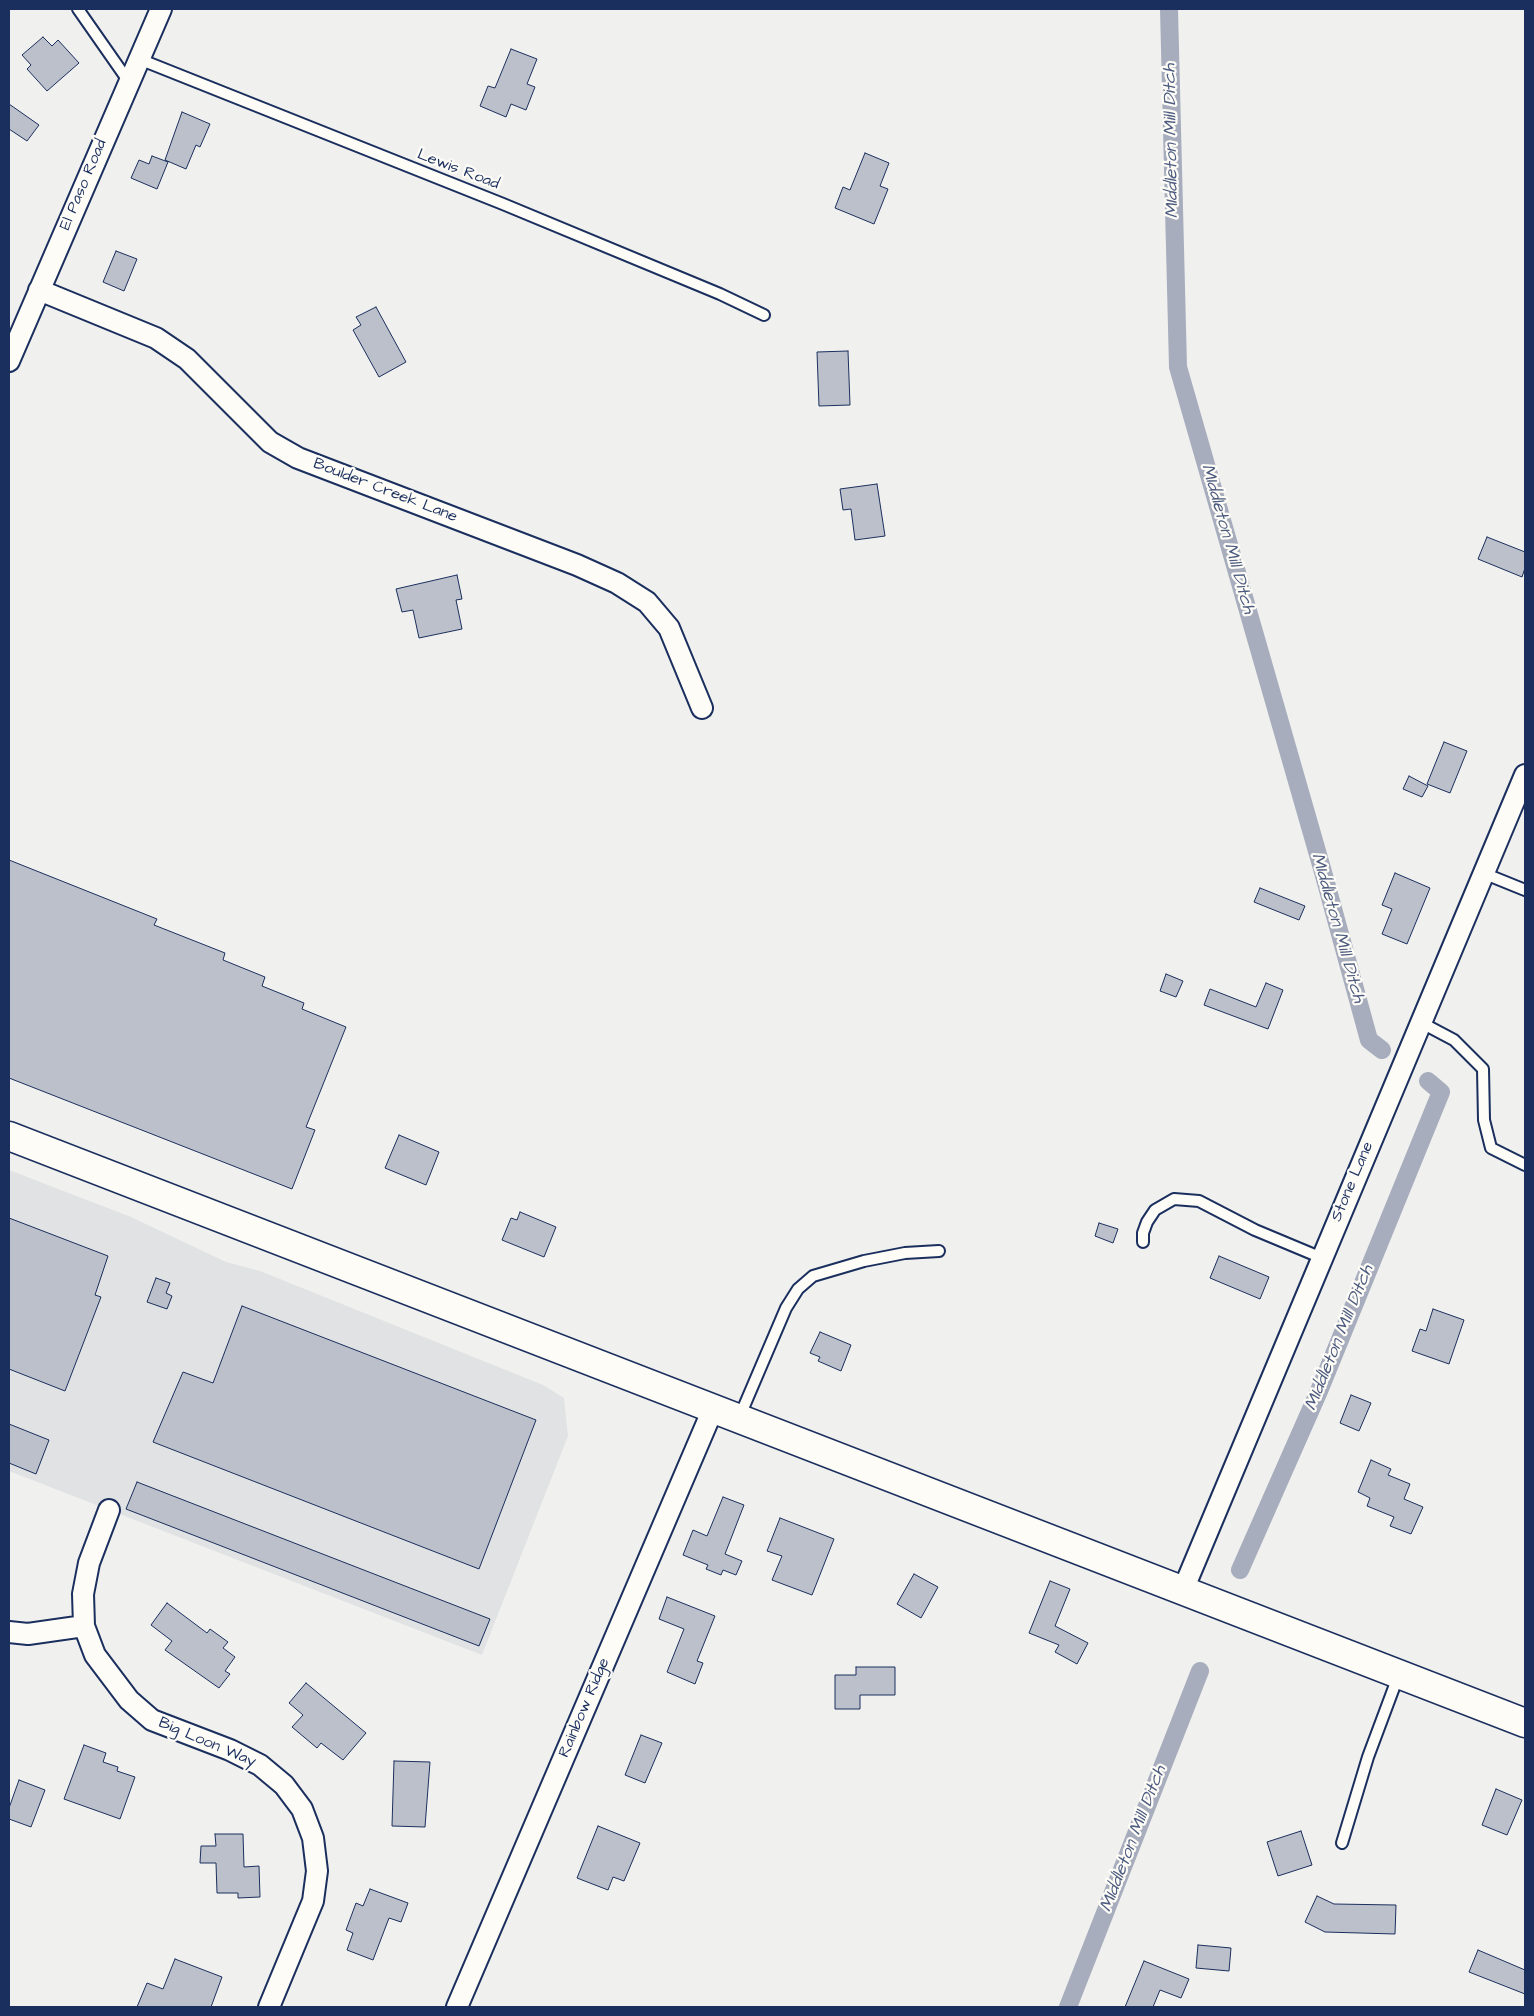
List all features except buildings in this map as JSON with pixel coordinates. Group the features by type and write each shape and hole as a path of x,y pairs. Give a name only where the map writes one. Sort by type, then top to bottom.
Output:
{"main road":[{"path":"9,1136 1525,1723"}],"street":[{"name":"El Paso Road","path":"9,362 161,9"},
{"name":"Boulder Creek Lane","path":"39,290 156,338 187,359 270,442 298,458 577,565 617,583 648,602 669,628 702,708"},
{"name":"Stone Lane","path":"1183,1590 1525,774"},
{"name":"Rainbow Ridge","path":"457,2007 713,1409"},
{"name":"Big Loon Way","path":"109,1510 89,1563 83,1594 84,1626 95,1656 117,1686 152,1720 230,1750 260,1765 284,1786 302,1809 314,1846 317,1871 313,1901 269,2007"},
{"path":"9,1632 28,1634 84,1626"}],"lane":[{"path":"78,9 129,82"},
{"name":"Lewis Road","path":"139,59 503,204 720,294 764,315"},
{"path":"1483,873 1525,890"},
{"path":"1420,1022 1454,1040 1483,1069 1484,1120 1491,1148 1525,1165"},
{"path":"1143,1242 1143,1233 1147,1222 1155,1210 1174,1199 1199,1201 1255,1230 1322,1258"},
{"path":"738,1419 786,1308 798,1289 813,1276 864,1261 905,1253 939,1251"},
{"path":"1342,1843 1368,1756 1399,1673"}],"shaded area":[{"path":"9,1170 131,1217 226,1262 260,1271 543,1385 564,1398 568,1436 482,1655 9,1471"}],"waterway":[{"name":"MIddleton Mill Ditch","path":"1169,9 1178,367 1323,872 1369,1040 1382,1050"},
{"name":"MIddleton Mill Ditch","path":"1240,1570 1319,1391 1441,1092 1428,1081"},
{"name":"MIddleton Mill Ditch","path":"1068,2007 1200,1671"}]}
